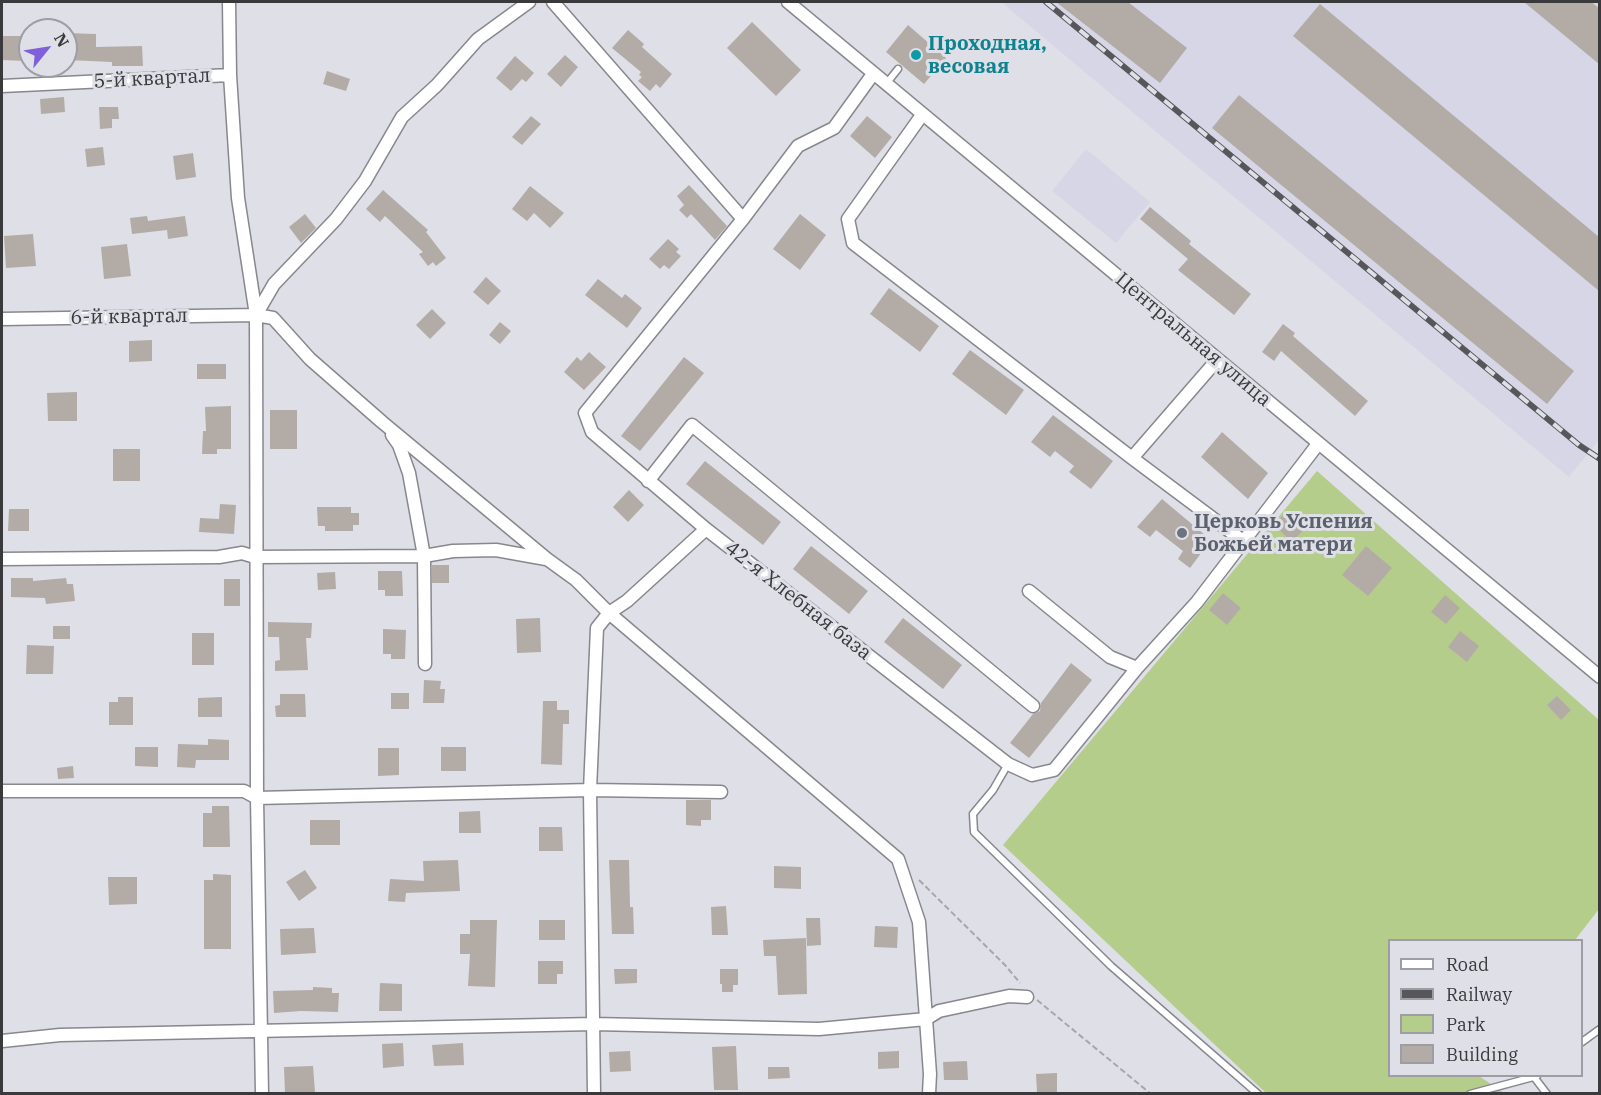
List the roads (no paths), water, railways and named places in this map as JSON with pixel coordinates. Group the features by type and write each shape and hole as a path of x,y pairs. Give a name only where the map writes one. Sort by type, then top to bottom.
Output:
{"street":[{"path":"229,2 230,75 238,198 256,315 255,557 262,1094"},
{"path":"256,315 274,284 342,212 365,180 402,117 437,85 478,39 530,2"},
{"path":"554,2 743,219"},
{"name":"Центральная улица","path":"788,2 1599,677"},
{"name":"42-я Хлебная база","path":"873,74 834,128 798,146 743,219 585,413 592,432 648,481 706,529 1008,764 1032,775 1054,770 1137,668 1197,602 1318,444"},
{"name":"5-й квартал","path":"2,86 230,75"},
{"path":"922,115 848,219 853,243 1243,541"},
{"path":"256,315 273,318 310,358 382,422 547,559 576,580 609,613 898,859 919,922 930,1074 929,1094"},
{"name":"6-й квартал","path":"2,320 256,315"},
{"path":"1132,458 1217,360"},
{"path":"382,422 399,445 409,473 424,556 425,664"},
{"path":"648,481 692,425 1033,706"},
{"path":"594,1094 590,790 597,628 609,613 627,601 706,529"},
{"path":"2,559 219,557 242,553 255,557 424,556 453,551 496,550 547,559"},
{"path":"1029,591 1110,657 1137,668"},
{"path":"2,791 244,790 257,798 590,790 722,792"},
{"path":"2,1041 60,1035 594,1024 819,1029 926,1019 939,1011 1009,996 1028,997"}],"lane":[{"path":"886,84 898,69"},
{"path":"1008,764 993,790 973,814 974,832 1111,966 1258,1094"},
{"path":"1583,1041 1599,1029"},
{"path":"1470,1094 1531,1077"},
{"path":"1536,1077 1547,1094"}],"railway":[{"path":"1046,2 1579,445 1600,459"}],"place":[{"name":"Проходная, весовая","path":"916,55"},
{"name":"Церковь Успения Божьей матери","path":"1182,533"}]}
